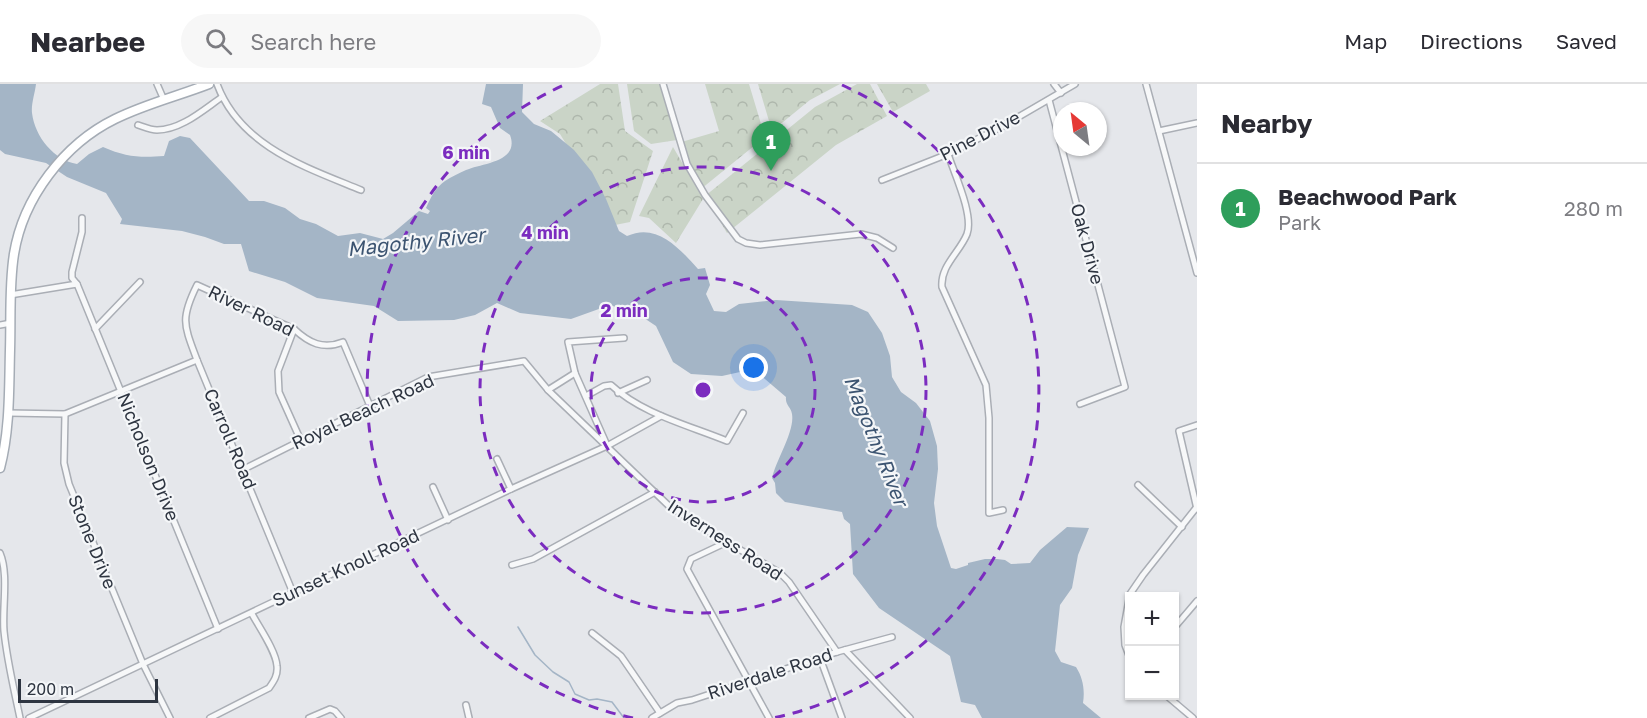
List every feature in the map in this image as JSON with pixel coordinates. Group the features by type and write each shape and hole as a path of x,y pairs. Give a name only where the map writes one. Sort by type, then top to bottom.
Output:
{"main road":[{"path":"0,468 8,413 10,295 13,260 18,234 30,206 65,156 86,137 113,120 209,84"}],"street":[{"path":"157,84 164,100"},
{"path":"217,84 222,97 238,118 273,151 361,190"},
{"path":"663,84 687,164 705,195 738,239 746,243 760,244 861,234 877,238 893,248"},
{"path":"1054,84 1061,93"},
{"name":"Pine Drive","path":"882,180 948,154 1075,84"},
{"path":"1146,84 1197,273"},
{"path":"138,125 156,130 169,128 187,120 222,97"},
{"name":"Oak Drive","path":"1049,100 1125,387 1080,404"},
{"path":"1159,131 1197,123"},
{"path":"948,154 968,214 968,233 945,270 941,284 986,385 989,418 989,513 1003,510"},
{"name":"Nicholson Drive","path":"82,218 82,232 72,278 77,284 122,392 218,629"},
{"path":"1190,243 1197,241"},
{"path":"95,329 140,282"},
{"path":"10,295 77,284"},
{"name":"River Road","path":"197,285 294,329 305,339 318,346 334,346 343,342 370,406"},
{"name":"Carroll Road","path":"197,285 186,306 185,325 197,360 244,469 293,593"},
{"path":"0,325 11,323"},
{"path":"294,329 278,371 279,392 301,441"},
{"path":"607,446 575,373 568,342 624,339"},
{"path":"8,413 65,414 197,360"},
{"name":"Royal Beach Road","path":"244,469 428,377 524,361 548,390"},
{"path":"548,390 575,373"},
{"path":"618,393 647,380"},
{"path":"586,396 608,385 618,393 661,416 727,441 743,413"},
{"name":"Inverness Road","path":"548,390 669,506 772,567 789,582 837,652"},
{"name":"Stone Drive","path":"65,414 64,463 69,484 143,664 170,718"},
{"name":"Sunset Knoll Road","path":"29,718 511,489 607,446 661,416"},
{"path":"1125,646 1124,627 1130,594 1197,510 1179,431 1197,425"},
{"path":"496,459 511,489"},
{"path":"1138,485 1182,527"},
{"path":"433,487 448,520"},
{"path":"512,565 533,559 655,492"},
{"path":"727,542 691,559 687,570 769,718"},
{"path":"0,553 4,568 3,645 20,718"},
{"path":"1179,622 1197,601"},
{"path":"210,718 269,688 276,680 278,667 252,614"},
{"path":"592,633 621,656 660,712"},
{"name":"Riverdale Road","path":"652,718 677,703 749,682 837,652 892,637"},
{"path":"845,650 910,718"},
{"path":"820,658 842,718"},
{"path":"1172,700 1193,718"},
{"path":"466,705 469,718"},
{"path":"309,718 330,709 342,718"}],"green space":[{"path":"600,84 618,84 625,131 653,151 630,222 615,225 560,134 540,121"},
{"path":"627,84 661,84 677,140 651,144 634,131"},
{"path":"705,84 749,84 765,137 701,189 678,143 719,131"},
{"path":"758,84 840,84 810,100 772,131"},
{"path":"857,84 870,84 887,116 836,145 727,233 705,196 815,107"},
{"path":"877,84 926,84 930,91 893,112"},
{"path":"673,147 704,200 676,243 649,218 639,216"}],"water":[{"name":"Magothy River","path":"0,84 36,84 32,110 37,131 53,152 69,162 77,164 89,154 103,147 133,156 164,156 169,141 180,136 190,138 249,201 264,201 285,208 300,219 316,224 338,236 360,233 383,239 419,211 428,214 430,211 426,208 430,200 445,181 466,170 498,160 510,151 512,144 510,135 500,128 491,107 482,104 486,84 523,84 522,112 534,124 551,131 574,150 592,172 619,231 627,236 648,232 658,235 676,246 698,269 705,268 710,285 706,294 714,311 726,312 739,304 776,300 852,305 868,312 882,333 890,356 892,377 901,392 916,403 930,421 937,446 938,469 934,503 937,526 951,568 956,569 985,559 1005,560 1011,564 1030,563 1040,550 1067,527 1089,528 1078,555 1072,588 1060,605 1055,651 1061,662 1076,667 1083,684 1083,703 1101,718 982,718 975,705 961,702 950,656 879,608 853,574 850,524 844,519 842,512 785,502 776,493 772,478 791,429 792,414 786,397 758,373 740,372 722,376 691,374 673,362 656,326 641,316 610,305 571,319 520,313 497,303 475,315 454,320 398,321 374,306 317,298 285,282 249,271 241,244 224,244 182,231 120,224 122,219 106,193 67,177 46,163 5,154 0,150"}],"waterway":[{"path":"518,627 535,655 553,672 569,682 575,694 589,700 612,702 624,718"}],"place":[{"name":"Beachwood Park","path":"771,171"}]}
